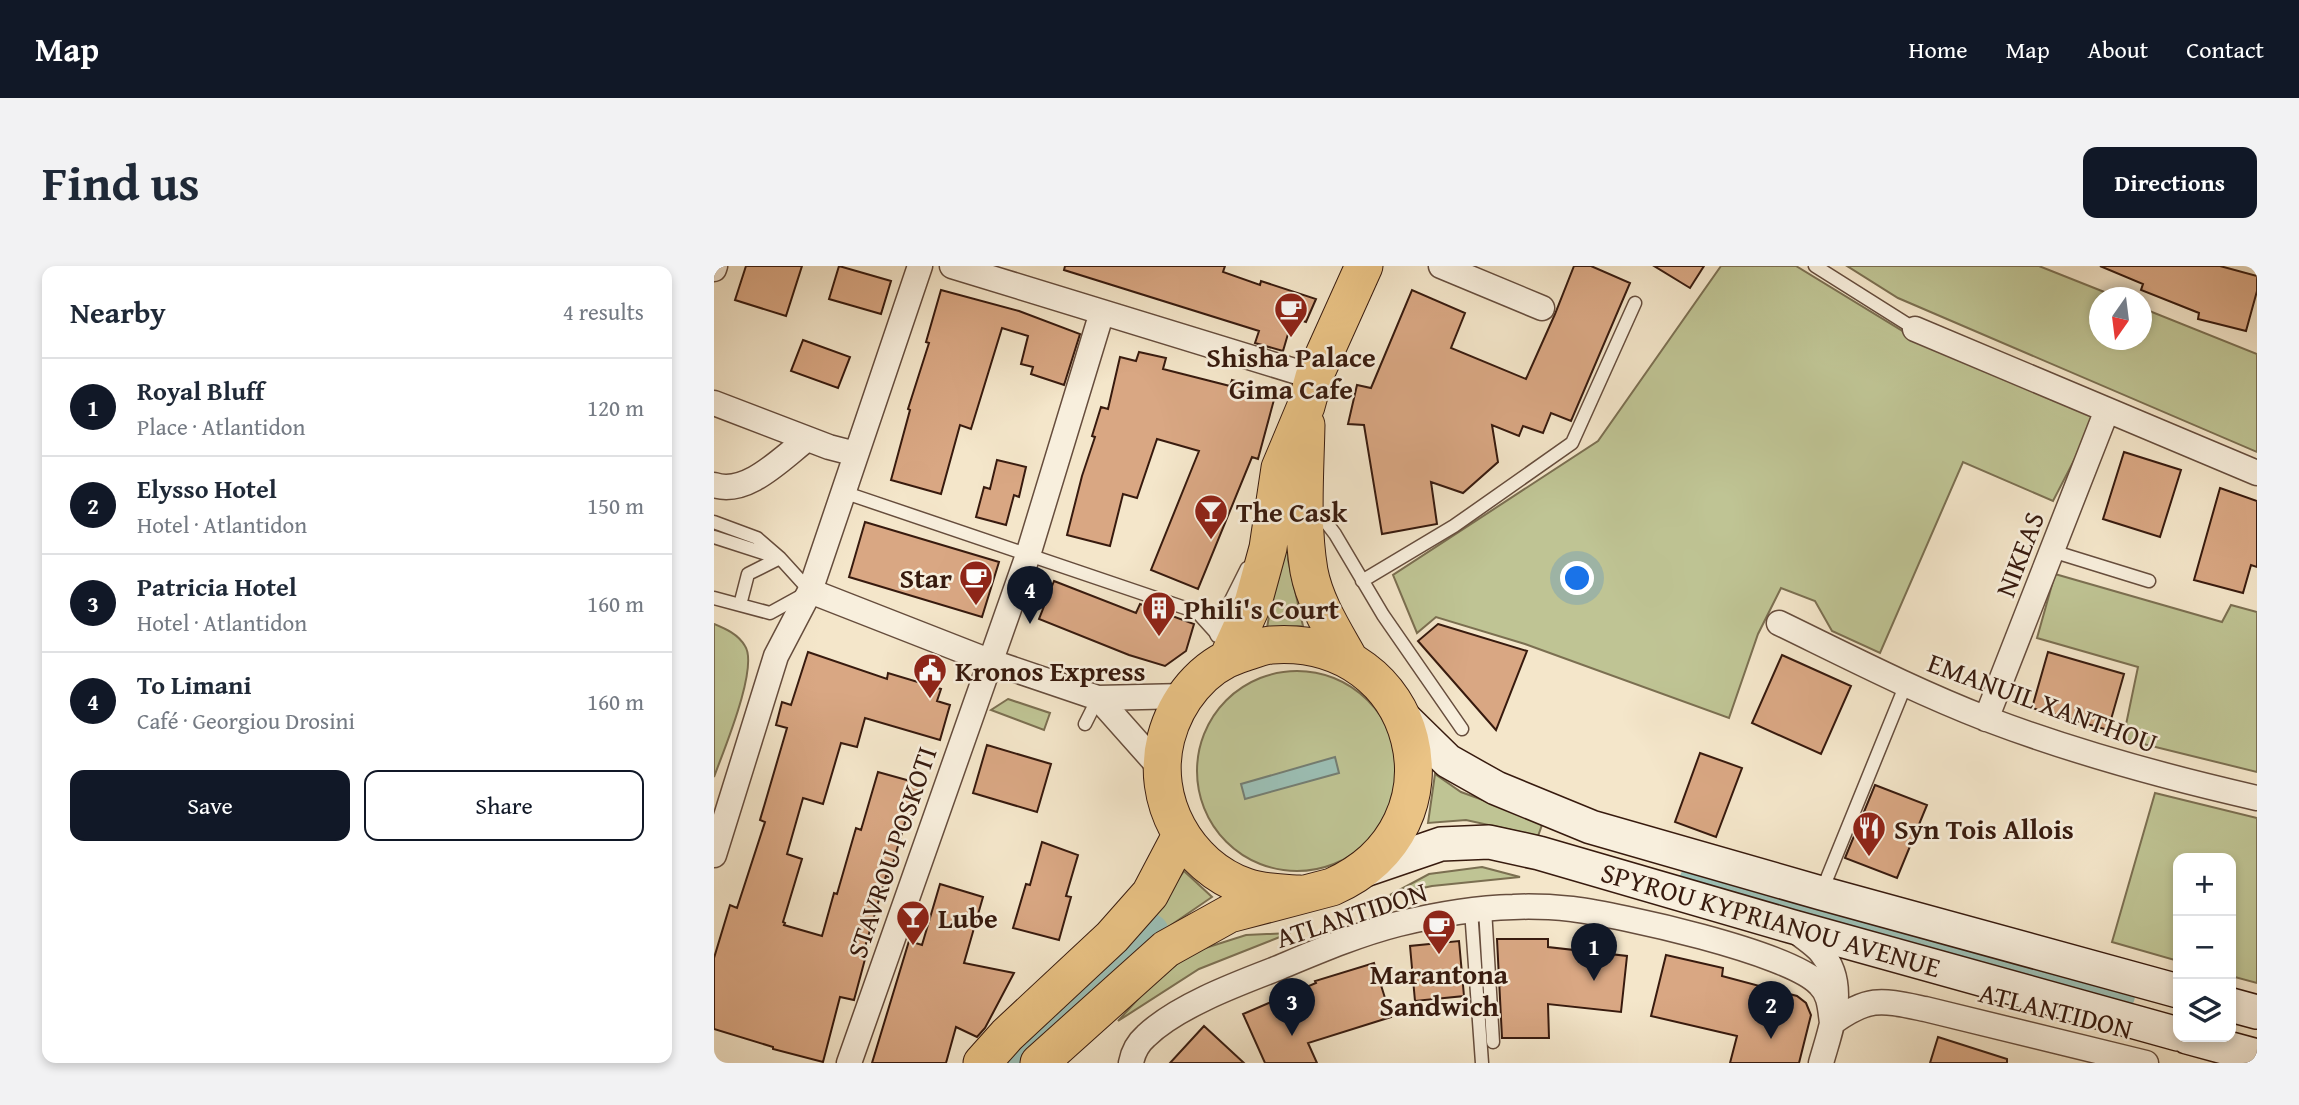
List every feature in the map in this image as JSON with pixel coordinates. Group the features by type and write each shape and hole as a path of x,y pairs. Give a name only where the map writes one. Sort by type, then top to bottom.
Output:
{"main road":[{"path":"1299,894 1264,892 1231,881 1203,862 1181,835 1166,801 1161,770 1169,726 1185,696 1209,670 1222,645 1253,603 1268,548 1280,468 1364,266"},
{"path":"1310,392 1305,512 1310,572 1325,618 1349,659"},
{"path":"1038,1063 1166,949 1229,914 1332,887 1362,871 1392,840 1410,800 1413,757 1402,716 1389,693 1371,674 1349,659 1310,645 1222,645"},
{"name":"SPYROU KYPRIANOU AVENUE","path":"1402,716 1448,761 1496,788 1591,827 2173,990"},
{"path":"982,1063 1007,1035 1068,981 1150,894 1181,835"},
{"name":"SPYROU KYPRIANOU AVENUE","path":"1362,871 1441,844 1489,842 1539,853 2173,1033"},
{"path":"2236,1006 2257,1012"},
{"path":"2205,1042 2257,1056"}],"street":[{"path":"714,855 776,656 810,591 920,266"},
{"path":"953,266 1102,312 1310,392"},
{"path":"1441,266 1542,309"},
{"name":"STAVROU POSKOTI","path":"849,1063 1028,555 1102,312"},
{"path":"1915,329 2257,473"},
{"path":"714,403 807,439 856,454"},
{"name":"NIKEAS","path":"1986,719 2107,410"},
{"path":"714,485 726,489 748,484 807,439"},
{"path":"810,591 989,661 1098,698 1185,696"},
{"name":"EMANUIL XANTHOU","path":"1779,623 1986,719 2177,780 2257,798"},
{"path":"1098,698 1161,770"},
{"name":"ATLANTIDON","path":"1130,1063 1138,1044 1147,1034 1174,1016 1218,993 1359,936 1395,925 1478,910 1539,906 1611,915 1761,954 1800,971 1821,985 1827,995 1832,1023"},
{"name":"ATLANTIDON","path":"1790,926 1820,951 1829,965 1838,993 1821,1063"},
{"name":"ATLANTIDON","path":"1832,1023 1863,1004 1888,1002 2146,1063"}],"lane":[{"path":"1815,266 1915,329"},
{"path":"1362,581 1454,526 1572,443 1635,303"},
{"path":"843,492 1197,612 1222,645"},
{"path":"1305,512 1319,513 1335,534 1362,581 1462,729"},
{"path":"714,522 757,538 780,558 810,591 770,613 714,598"},
{"path":"714,537 780,558"},
{"path":"2052,551 2149,581"},
{"path":"740,605 748,574 780,558"},
{"path":"1821,893 1906,684"},
{"path":"1085,724 1098,698"},
{"path":"1478,910 1493,1042"},
{"path":"1478,910 1482,1063"}],"green space":[{"path":"1721,266 1796,266 1906,333 2098,414 2053,501 1963,462 1880,653 1832,631 1815,601 1781,588 1758,634 1729,718 1525,644 1436,617 1417,633 1393,575 1598,441"},
{"path":"1847,266 2039,266 2092,287 2089,287 2089,350 2152,350 2152,312 2257,354 2257,452 1898,298"},
{"path":"1293,474 1288,560 1303,626 1267,628"},
{"path":"2055,574 2222,622 2231,605 2257,612 2257,772 2123,739 2138,667 2037,638"},
{"path":"714,624 739,638 748,657 744,690 714,777"},
{"path":"1297,671 1335,679 1352,688 1367,701 1380,716 1389,733 1397,771 1389,809 1380,826 1367,841 1352,854 1335,863 1297,871 1259,863 1242,854 1227,841 1214,826 1205,809 1197,771 1205,733 1214,716 1227,701 1242,688 1259,679"},
{"path":"1008,699 1050,713 1044,730 991,710"},
{"path":"1435,774 1461,792 1543,822 1538,836 1466,820 1428,823"},
{"path":"2155,793 2257,818 2257,983 2236,977 2236,853 2173,853 2173,960 2112,942"},
{"path":"1482,867 1520,877 1432,886 1390,895 1429,874"},
{"path":"1184,871 1212,897 1155,936 1145,926"},
{"path":"1290,933 1199,969 1118,1021 1158,977 1196,951 1246,935"}],"water":[{"path":"1335,757 1339,773 1245,799 1241,784"}],"building":[{"path":"746,266 802,266 786,316 735,300"},
{"path":"839,266 891,281 881,314 829,299"},
{"path":"1065,266 1225,266 1223,272 1260,285 1261,281 1316,299 1306,322 1297,319 1291,335 1288,334 1283,351 1255,343 1259,331 1064,270"},
{"path":"1574,266 1591,266 1630,283 1571,421 1551,413 1543,433 1523,426 1519,436 1492,425 1498,462 1463,493 1431,482 1437,524 1382,534 1364,425 1348,424 1357,385 1371,388 1412,290 1465,313 1451,348 1526,379"},
{"path":"1654,266 1704,266 1690,288"},
{"path":"2100,266 2220,266 2257,276 2257,291 2246,331 2198,319 2199,313 2152,294 2152,287 2142,287 2143,284"},
{"path":"941,290 1019,311 1080,334 1064,385 1031,374 1033,367 1021,364 1028,336 1002,328 971,429 960,425 941,494 891,480"},
{"path":"803,340 850,357 838,388 791,371"},
{"path":"1139,352 1166,358 1163,369 1230,386 1232,380 1275,396 1258,459 1252,457 1198,589 1151,570 1199,451 1157,439 1137,498 1123,494 1110,546 1067,535 1095,437 1092,436 1101,407 1108,409 1120,357 1136,361"},
{"path":"2124,452 2181,470 2160,537 2103,519"},
{"path":"997,460 1026,467 1019,497 1014,495 1006,525 976,517 984,487 990,489"},
{"path":"2220,488 2257,501 2257,567 2251,565 2243,593 2194,580"},
{"path":"865,522 999,562 982,617 849,577"},
{"path":"1054,581 1136,613 1140,604 1194,624 1186,651 1165,666 1129,655 1039,619"},
{"path":"1438,624 1527,651 1496,730 1418,641"},
{"path":"808,652 887,679 888,673 941,689 937,701 950,705 940,740 865,718 857,747 841,743 823,804 803,798 787,854 802,859 783,922 784,925 822,936 856,828 861,830 878,772 921,784 911,820 906,819 889,877 886,876 865,947 868,948 854,1000 840,997 823,1062 714,1029 714,958 730,905 737,908 765,822 760,820 787,728 776,725 782,702 791,705"},
{"path":"2048,652 2124,674 2108,730 2032,708"},
{"path":"1782,655 1851,686 1821,754 1752,723"},
{"path":"987,745 1051,764 1037,812 973,793"},
{"path":"1700,753 1742,768 1716,837 1675,822"},
{"path":"1875,785 1927,805 1897,878 1845,858"},
{"path":"1042,842 1078,855 1066,896 1071,897 1059,940 1013,928 1026,884 1030,885"},
{"path":"940,884 983,897 964,963 1014,973 985,1028 977,1037 956,1027 946,1063 872,1063 909,941 922,945"},
{"path":"1497,939 1548,939 1548,947 1627,956 1621,1012 1548,1004 1549,1038 1502,1038"},
{"path":"1459,941 1464,996 1415,1001 1410,946"},
{"path":"1666,955 1723,968 1722,976 1797,996 1806,1003 1811,1015 1799,1063 1730,1063 1737,1036 1651,1016"},
{"path":"1374,963 1391,1017 1308,1043 1317,1063 1265,1063 1243,1014 1316,983 1315,981"},
{"path":"1204,1026 1244,1063 1170,1063"},
{"path":"1938,1037 2007,1059 2007,1063 1930,1063"}],"waterway":[{"path":"1699,882 2115,995"},
{"path":"1013,1063 1068,1006 1149,933"}],"place":[{"name":"Shisha Palace Gima Cafe","path":"1291,339"},
{"name":"The Cask","path":"1211,541"},
{"name":"Star","path":"976,607"},
{"name":"To Limani","path":"1030,624"},
{"name":"Phili's Court","path":"1159,638"},
{"name":"Kronos Express","path":"930,700"},
{"name":"Syn Tois Allois","path":"1869,858"},
{"name":"Lube","path":"913,947"},
{"name":"Marantona Sandwich","path":"1439,956"},
{"name":"Royal Bluff","path":"1594,981"},
{"name":"Patricia Hotel","path":"1292,1036"},
{"name":"Elysso Hotel","path":"1771,1039"}]}
